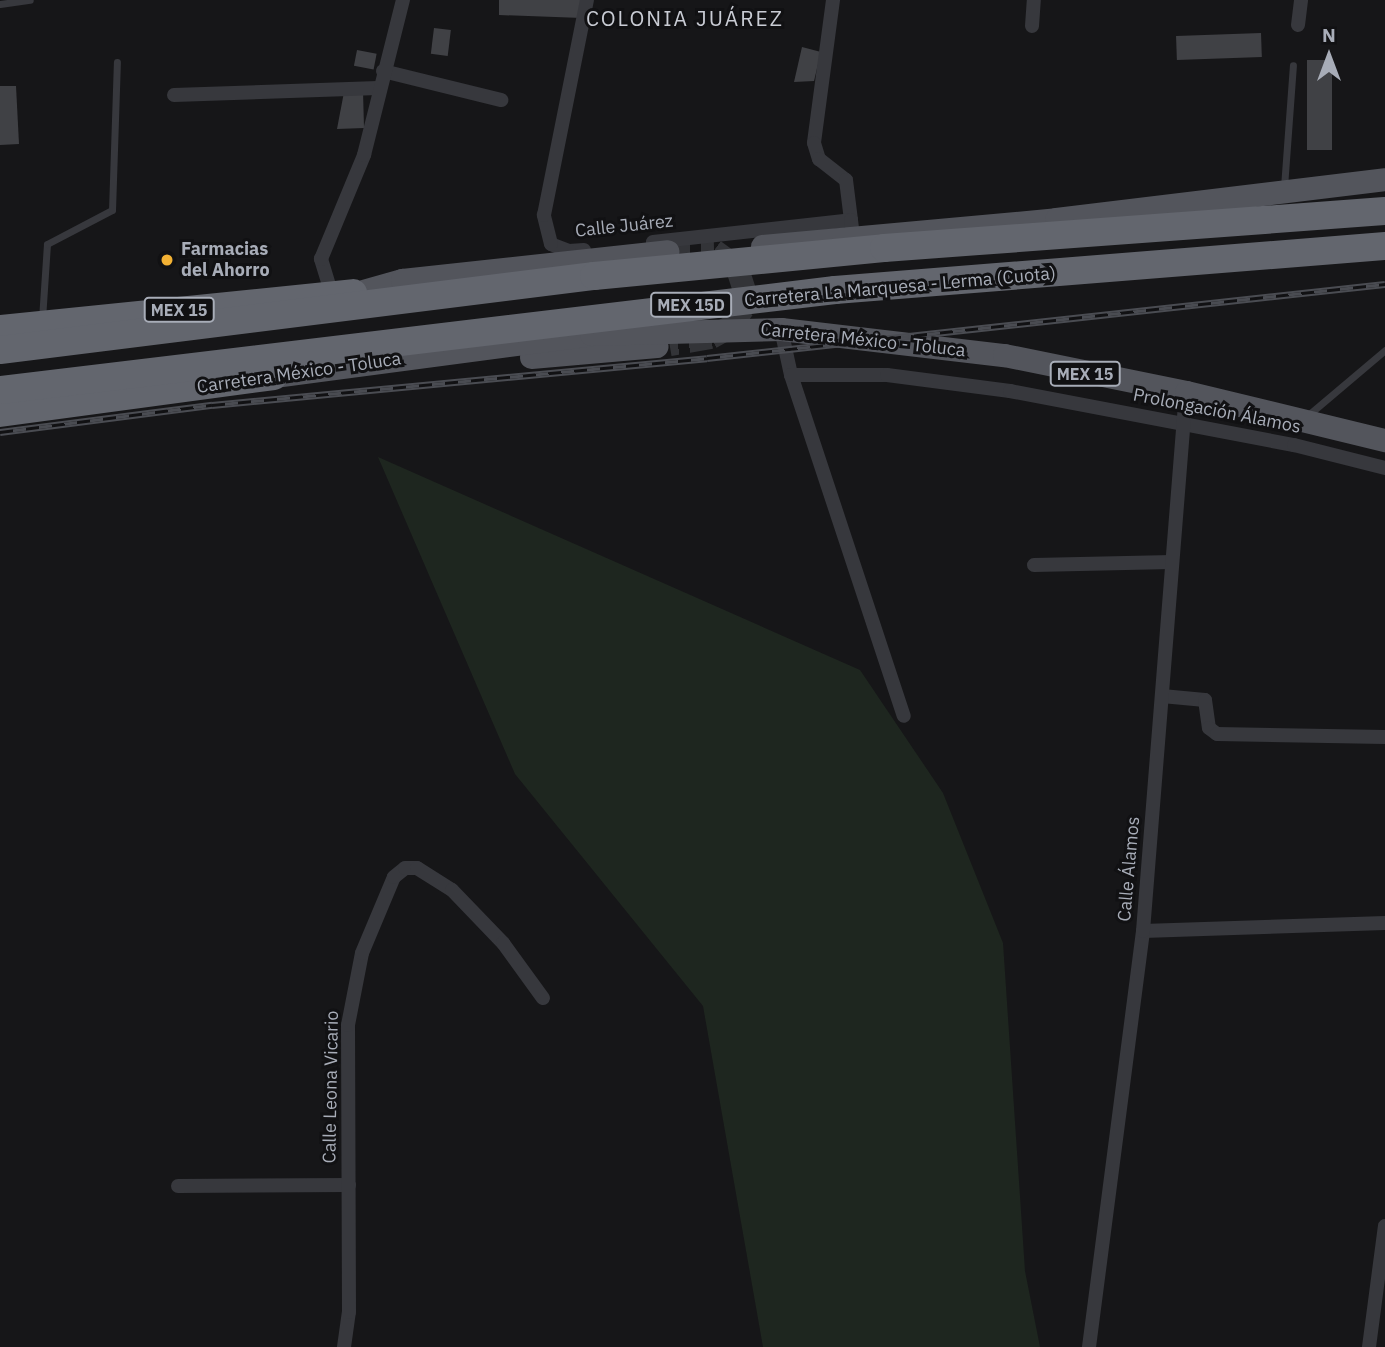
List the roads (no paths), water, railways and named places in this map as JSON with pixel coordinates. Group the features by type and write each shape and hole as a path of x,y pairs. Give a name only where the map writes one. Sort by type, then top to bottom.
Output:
{"highway":[{"name":"Carretera La Marquesa - Lerma (Cuota)","path":"0,350 594,276 884,248 1385,211"},
{"name":"Carretera La Marquesa - Lerma (Cuota)","path":"0,390 821,291 1385,246"},
{"name":"MEX 15","path":"0,329 345,293"},
{"name":"Carretera México - Toluca","path":"0,413 274,376"}],"main road":[{"name":"MEX 15","path":"345,293 852,228 1056,219 1385,179"},
{"path":"345,293 402,280 667,251"},
{"name":"Carretera México - Toluca","path":"274,376 591,334 781,329 1004,355 1186,392 1385,440"},
{"path":"274,376 398,373 670,344"}],"street":[{"path":"345,293 321,259 364,155 378,88 403,0"},
{"name":"Calle Juárez","path":"587,0 544,215 551,244 577,251 852,228"},
{"path":"833,0 814,143 819,159 846,180 852,228"},
{"path":"1032,26 1034,0"},
{"path":"1298,26 1300,0"},
{"path":"383,71 501,100"},
{"path":"174,95 378,88"},
{"path":"781,329 791,375 904,716"},
{"name":"Prolongación Álamos","path":"791,375 887,375 1010,391 1181,423 1385,468"},
{"name":"Calle Álamos","path":"1089,1347 1143,931 1181,423 1186,392"},
{"path":"1034,565 1172,562"},
{"path":"1162,696 1205,700 1209,728 1217,734 1385,737"},
{"name":"Calle Leona Vicario","path":"344,1347 349,1185 347,1055 353,989 383,896 399,871 424,869 452,890 503,943 543,998"},
{"path":"1143,931 1385,923"},
{"path":"177,1186 349,1185"},
{"path":"1369,1347 1385,1226"}],"lane":[{"path":"0,4 30,0"},
{"path":"42,323 47,244 112,210 117,62"},
{"path":"1284,191 1293,65"},
{"path":"1304,419 1385,350"}],"tunnel":[{"path":"667,251 714,250 737,267 745,291 743,308 731,326 711,337 670,344"}],"railway":[{"path":"0,432 212,405 707,358 1385,284"}],"place":[{"name":"Farmacias del Ahorro","path":"167,260"}],"district":[{"name":"COLONIA JUÁREZ","path":"685,18"}]}
